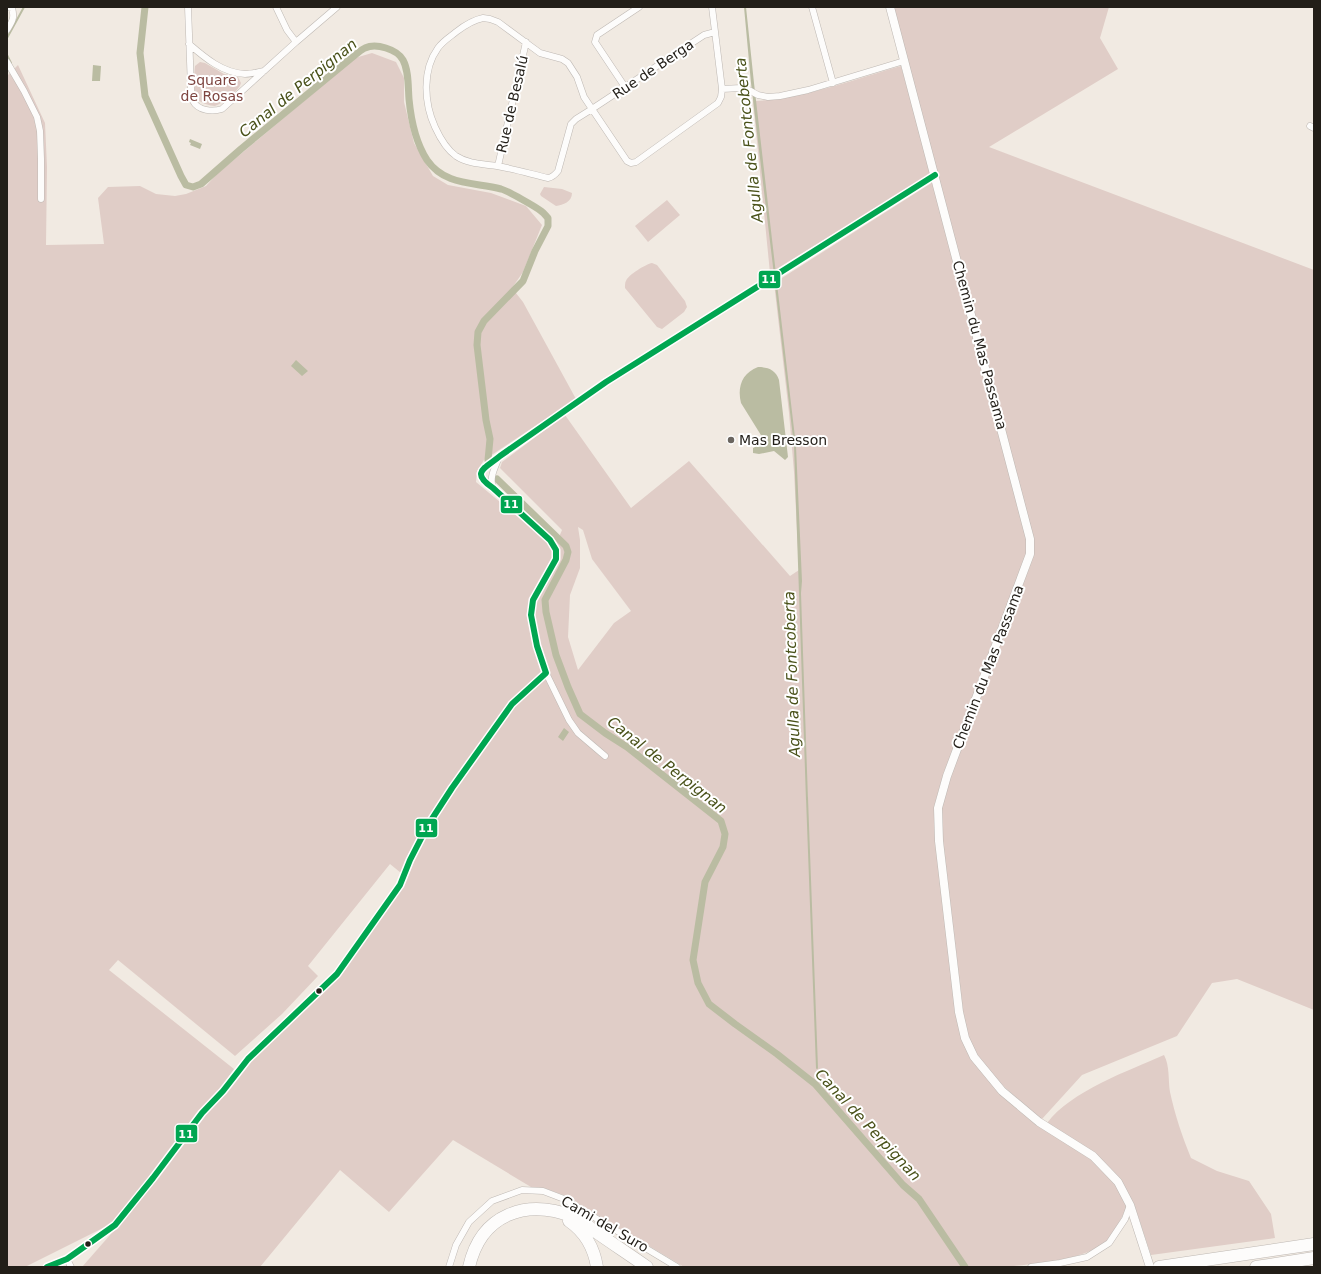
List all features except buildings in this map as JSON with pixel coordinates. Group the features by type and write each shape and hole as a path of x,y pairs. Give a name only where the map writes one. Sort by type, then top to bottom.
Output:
{"highway":[{"path":"469,1267 476,1246 485,1232 499,1219 512,1213 537,1208 555,1211 575,1217 647,1267"},
{"path":"555,1211 576,1226 589,1241 595,1256 597,1267"},
{"path":"1159,1267 1314,1244"},
{"path":"1256,1267 1314,1258"}],"street":[{"path":"7,7 12,8 14,18 7,30"},
{"path":"188,7 192,101 197,106 210,112 222,108 334,8"},
{"path":"276,7 287,30 296,42"},
{"path":"625,87 596,42 596,39 597,35 639,7"},
{"path":"498,166 469,162 458,157 450,151 440,138 431,119 427,99 426,78 430,63 438,48 446,39 474,20 483,18 490,19 498,22 540,53 562,59 568,63 577,77 584,97 627,161 631,163 636,162 718,103 721,97 722,89 712,7"},
{"path":"812,7 833,83"},
{"name":"Chemin du Mas Passama","path":"890,7 1030,539 1030,554 947,776 938,808 939,841 959,1012 965,1038 974,1057 1002,1091 1039,1122 1093,1156 1118,1182 1130,1205 1150,1267"},
{"name":"Rue de Berga","path":"498,166 548,178 555,176 558,171 571,124 704,35 715,32"},
{"name":"Rue de Besalú","path":"498,166 526,42"},
{"path":"189,44 211,62 228,71 246,74 264,71"},
{"path":"722,89 741,88 750,90 758,95 768,97 780,96 833,83 904,61"},
{"path":"7,62 37,117 40,131 42,199"},
{"path":"605,756 578,733 569,720 546,673 536,646 530,615 532,600 556,559 556,550 550,540 493,488 483,481 481,476 482,471 485,466 606,382 935,175"},
{"path":"493,488 491,477 500,456"},
{"path":"48,1267 67,1259 115,1225 202,1113 223,1091 248,1059 337,974 400,885 410,860 428,825 452,788 512,704 546,673"},
{"name":"Cami del Suro","path":"449,1267 456,1245 469,1222 492,1201 522,1190 543,1191 564,1199 677,1267"},
{"path":"1030,1267 1060,1263 1086,1256 1110,1243 1125,1219 1130,1205"},
{"path":"67,1259 71,1267"}],"green space":[{"path":"893,7 1109,7 1100,38 1118,69 989,147 1314,270 1314,1010 1237,979 1212,983 1177,1036 1082,1075 1042,1119 1011,1093 991,1073 975,1051 969,1039 963,1011 943,841 942,808 950,777 1034,555 1034,539"},
{"path":"372,53 396,62 404,78 404,102 414,143 433,176 448,185 491,193 526,206 542,225 523,272 512,288 523,302 576,399 484,460 477,471 476,482 548,542 553,551 552,558 530,599 527,615 533,647 542,672 509,702 450,786 425,824 401,873 390,864 308,966 318,976 282,1014 235,1056 118,960 109,970 234,1069 220,1089 199,1111 151,1176 113,1223 25,1267 7,1267 7,76 18,65 45,123 47,167 46,245 104,244 98,198 108,187 140,186 156,194 175,196 186,194 206,186 217,174 355,58"},
{"name":"Square de Rosas","path":"200,62 205,63 224,74 238,77 241,83 240,86 230,96 215,106 203,103 197,99 194,83 195,66"},
{"path":"901,66 931,174 770,273 753,101 771,100 808,93"},
{"path":"933,182 1027,539 1027,554 943,775 934,807 955,1013 971,1059 1038,1124 1090,1159 1115,1184 1127,1207 1118,1225 1107,1241 1097,1248 1072,1257 1006,1267 684,1267 566,1196 544,1188 531,1187 453,1140 389,1212 340,1170 260,1267 82,1267 117,1227 204,1115 225,1093 250,1061 339,976 403,886 413,861 430,827 455,790 514,706 550,674 535,629 534,611 535,602 538,595 558,559 556,544 562,530 500,468 502,462 565,415 631,508 689,461 790,576 799,570 794,472 789,413 774,283","holes":["578,527 583,530 592,559 631,611 614,623 578,670 568,637 570,595 580,568 580,540"]},
{"path":"544,187 562,189 572,193 572,196 569,201 556,206 541,196 540,194"},
{"path":"667,200 680,215 648,242 635,226"},
{"path":"652,263 657,265 685,301 687,307 684,312 662,329 657,327 625,288 627,279 630,276"},
{"path":"1164,1055 1167,1064 1170,1092 1174,1109 1191,1158 1217,1171 1249,1181 1271,1214 1275,1238 1151,1255 1134,1204 1121,1180 1047,1123 1070,1101 1085,1092 1117,1075"}],"shaded area":[{"path":"744,7 746,7 776,274 774,275 751,83"},
{"path":"93,65 101,66 100,81 92,81"},
{"path":"190,139 202,144 200,149 190,145"},
{"path":"776,275 796,446 802,581 801,593 808,800 806,800 794,446 774,277"},
{"path":"296,360 308,371 302,376 291,366"},
{"path":"758,367 774,371 779,380 788,457 785,460 774,451 759,454 753,453 753,448 763,443 764,440 741,403 740,386 748,373"},
{"path":"564,728 569,732 563,741 558,737"}],"waterway":[{"path":"7,38 24,7"},
{"name":"Canal de Perpignan","path":"145,7 140,53 145,96 186,185 193,187 201,184 361,50 375,46 391,50 400,56 405,64 408,79 410,107 415,131 423,153 434,168 442,175 451,179 505,190 538,209 548,218 548,226 535,251 523,281 484,321 478,332 477,345 486,420 490,439 488,460"},
{"path":"7,55 11,63"},
{"name":"Canal de Perpignan","path":"497,479 566,546 568,552 566,560 545,600 546,612 556,655 580,714 627,747 721,821 725,834 723,847 705,882 693,960 698,983 709,1004 815,1084 903,1185 919,1199 965,1267"},
{"name":"Agulla de Fontcoberta","path":"807,798 817,1068"}],"transit line":[{"name":"11","path":"47,1267 67,1259 115,1225 202,1113 223,1091 248,1059 337,974 400,885 410,860 428,825 452,788 512,704 546,673 537,646 531,615 533,600 556,559 556,550 550,540 486,483 482,478 482,470 606,382 935,175"}],"place":[{"name":"Mas Bresson","path":"731,440"}]}
